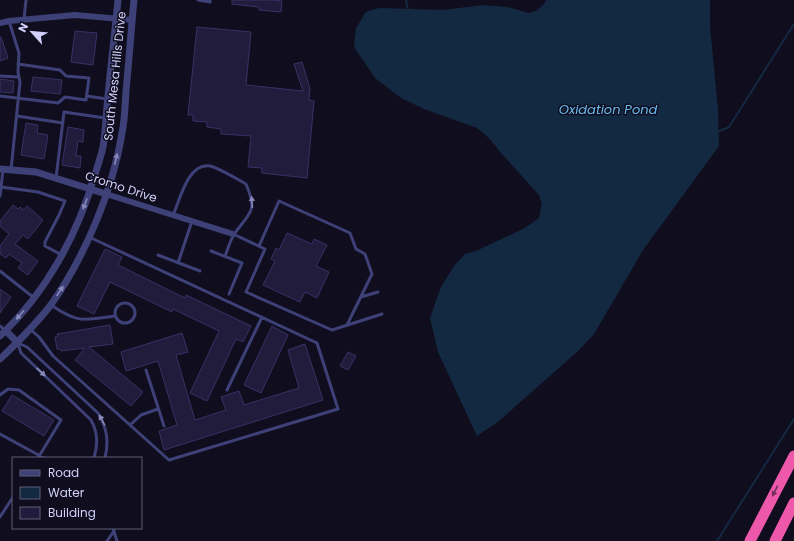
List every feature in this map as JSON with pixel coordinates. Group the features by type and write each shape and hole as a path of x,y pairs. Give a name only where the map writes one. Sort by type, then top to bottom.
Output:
{"highway":[{"path":"750,541 794,456"},
{"path":"775,541 794,503"}],"street":[{"name":"South Mesa Hills Drive","path":"2,331 34,298 62,255 77,225 91,188 102,148 107,119 118,0"},
{"name":"South Mesa Hills Drive","path":"0,359 30,329 64,285 78,261 106,194 122,133 134,0"},
{"path":"0,23 75,14 132,20"},
{"name":"Cromo Drive","path":"2,169 36,172 234,234"},
{"path":"2,331 18,342"}],"lane":[{"path":"24,19 26,0"},
{"path":"198,0 210,1"},
{"path":"9,21 19,53 18,77 20,82 11,170"},
{"path":"0,96 58,103 65,98 86,100 89,78 66,76 60,70 18,64"},
{"path":"0,76 18,77"},
{"path":"87,96 108,99"},
{"path":"56,178 64,112 107,119"},
{"path":"16,116 63,123"},
{"path":"173,215 190,175 196,169 203,166 211,166 246,184 252,198 252,209 248,218 234,234 225,256"},
{"path":"0,196 2,169"},
{"path":"1,187 38,192 65,201 45,242 45,246 62,255"},
{"path":"259,246 279,200 350,232 356,249 365,254 372,274 347,325"},
{"path":"178,263 192,221"},
{"path":"234,234 265,249 246,292 332,330 382,314"},
{"path":"30,329 39,337 53,356 169,460 338,409 317,343 88,237"},
{"path":"211,251 242,263 229,294"},
{"path":"158,255 200,271"},
{"path":"0,271 34,298"},
{"path":"361,297 378,292"},
{"path":"124,303 131,305 135,311 133,320 124,324 118,321 115,316 118,306 124,303"},
{"path":"50,304 64,314 77,319 83,320 115,316"},
{"path":"227,390 262,317"},
{"path":"18,342 21,353 91,420 96,430 97,441 94,457"},
{"path":"18,342 27,347 98,413 105,426 107,435 108,447 105,457"},
{"path":"146,370 164,426"},
{"path":"0,395 8,389 19,390 61,420 38,457 0,434"},
{"path":"130,425 141,415 158,409"},
{"path":"0,517 12,499"},
{"path":"107,541 114,530"},
{"path":"114,530 117,541"}],"water":[{"name":"Oxidation Pond","path":"546,0 710,0 710,27 718,109 719,146 643,250 594,334 578,351 499,421 477,436 438,352 430,318 441,287 454,266 465,254 476,251 525,228 539,218 542,204 539,195 490,139 477,128 424,109 401,98 375,78 354,47 356,28 366,12 379,8 443,10 483,5 507,7 529,13 536,11 544,4"}],"building":[{"path":"232,0 282,1 281,12 259,10 259,7 232,4"},
{"path":"197,27 251,32 246,85 303,91 294,64 302,62 310,89 309,100 314,101 307,178 262,173 262,168 248,167 251,136 221,134 221,129 207,127 207,122 193,121 193,115 188,115"},
{"path":"75,31 97,33 93,65 71,62"},
{"path":"0,37 8,58 0,61"},
{"path":"33,77 62,80 60,94 31,91"},
{"path":"0,79 14,81 13,93 0,92"},
{"path":"26,123 38,125 37,133 48,135 44,159 21,155"},
{"path":"68,127 84,130 83,142 78,141 76,156 81,156 80,168 62,165"},
{"path":"13,205 18,209 20,207 24,210 27,206 43,220 28,239 23,235 15,244 38,261 28,275 18,268 22,263 9,254 6,258 0,254 0,246 9,234 0,226 0,221"},
{"path":"287,233 312,244 314,239 327,245 316,266 329,272 317,298 305,292 300,302 263,285 275,261 271,259 276,248 279,250"},
{"path":"105,249 122,257 118,265 185,298 186,295 251,326 243,342 236,339 207,401 190,393 219,331 173,309 172,312 110,282 94,314 77,306"},
{"path":"0,289 11,297 0,313"},
{"path":"110,325 113,344 89,347 143,392 131,406 75,360 85,348 61,351 60,349 57,349 55,337 58,336 57,334"},
{"path":"272,326 288,335 261,393 244,385"},
{"path":"182,333 188,352 176,355 195,420 226,410 221,397 239,391 244,405 299,388 288,350 305,344 323,400 164,450 159,431 177,425 158,361 126,371 121,352"},
{"path":"348,352 356,356 348,370 340,366"},
{"path":"12,395 54,420 44,436 2,411"}],"waterway":[{"path":"406,0 408,10"},
{"path":"717,132 729,127 794,24"},
{"path":"717,541 794,419"}]}
